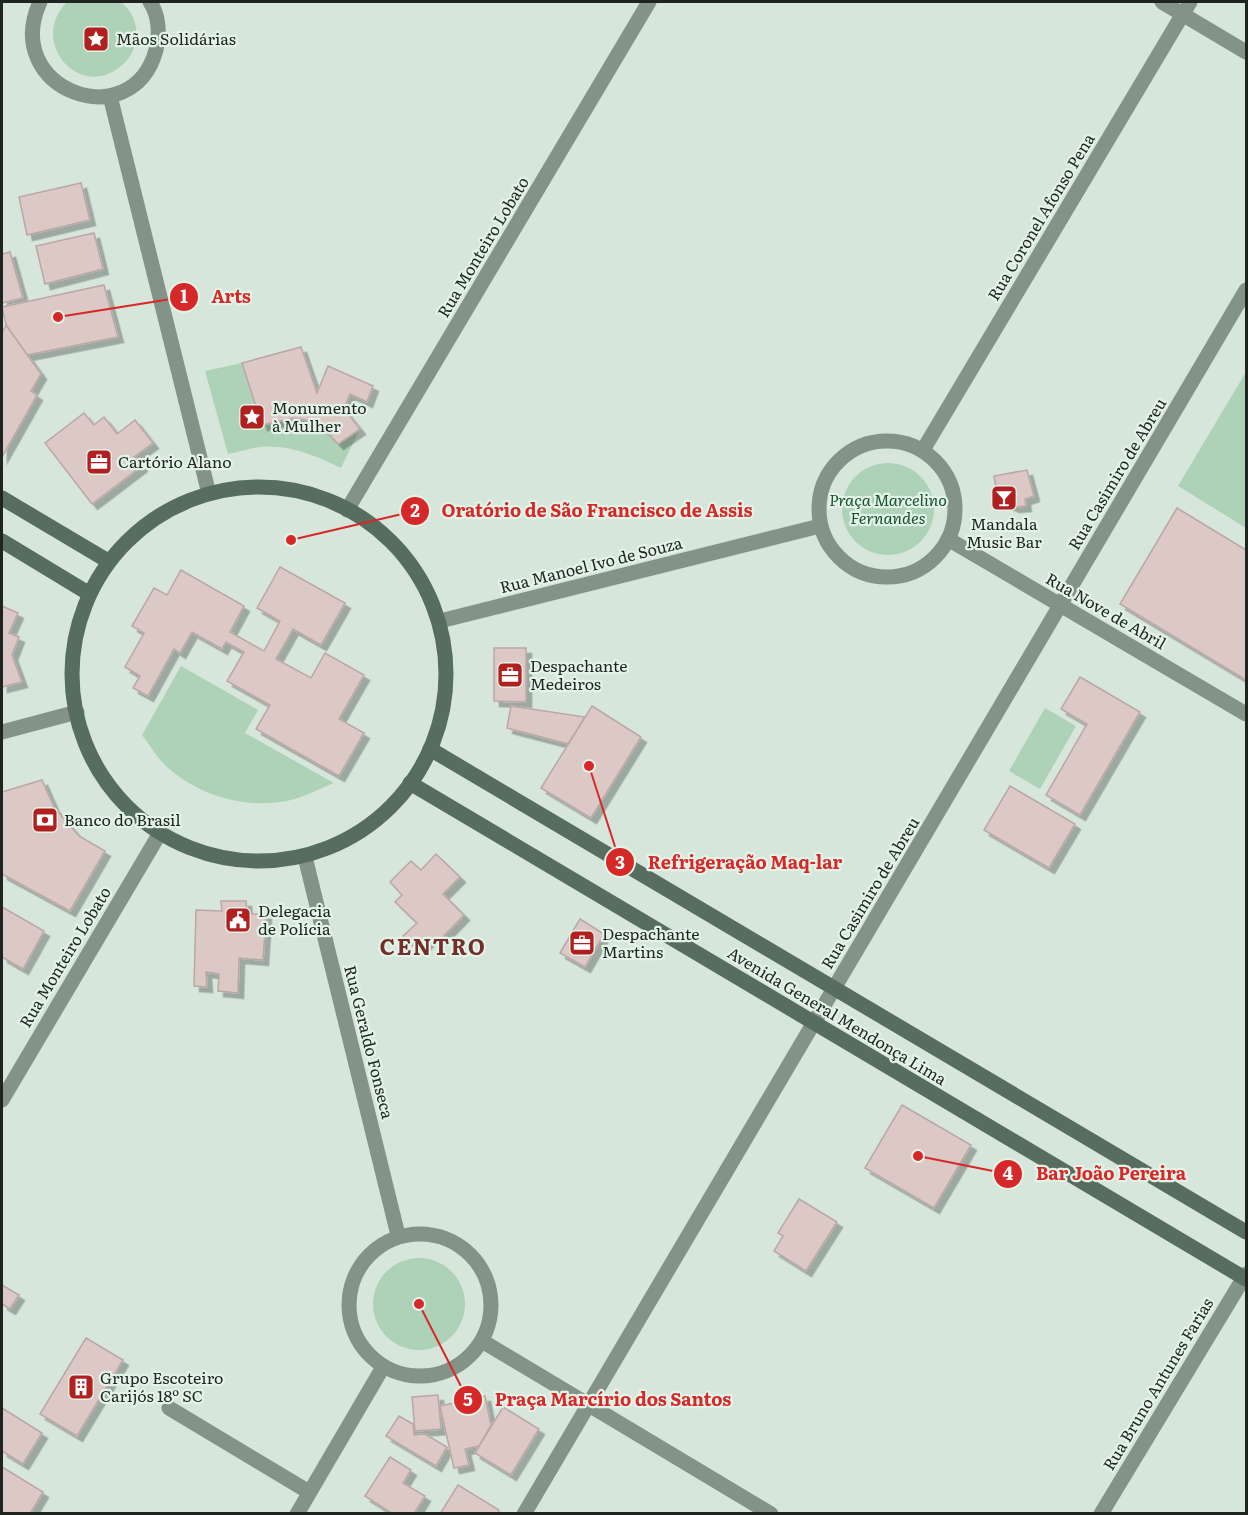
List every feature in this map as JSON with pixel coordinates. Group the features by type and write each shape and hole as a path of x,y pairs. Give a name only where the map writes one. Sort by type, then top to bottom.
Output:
{"street":[{"path":"40,2 34,14 31,33 33,52 42,69 55,83 71,93 90,98 110,96 127,89 142,77 153,61 158,42 158,23 150,2"},
{"name":"Rua Monteiro Lobato","path":"347,510 649,2"},
{"path":"1162,2 1186,8 1246,52"},
{"name":"Rua Coronel Afonso Pena","path":"923,450 1186,8"},
{"path":"110,96 208,490"},
{"name":"Rua Casimiro de Abreu","path":"524,1514 1246,290"},
{"path":"885,441 907,444 923,450 941,466 950,483 955,502 954,521 948,539 935,557 917,570 896,576 874,575 853,567 837,556 826,541 820,526 818,510 821,491 830,471 844,455 864,445 885,441"},
{"path":"249,486 290,489 347,510 390,541 419,578 440,621 446,672 443,715 430,749 410,783 384,816 351,839 305,857 258,862 208,855 160,833 122,801 91,755 77,712 72,681 75,638 88,592 108,561 133,534 171,508 208,490 249,486"},
{"path":"2,498 108,561"},
{"name":"Rua Manoel Ivo de Souza","path":"440,621 820,526"},
{"name":"Rua Nove de Abril","path":"948,539 1246,714"},
{"path":"2,541 88,592"},
{"path":"2,732 77,712"},
{"name":"Avenida General Mendonça Lima","path":"430,749 1246,1232"},
{"name":"Avenida General Mendonça Lima","path":"410,783 1245,1277"},
{"name":"Rua Monteiro Lobato","path":"2,1100 160,833"},
{"name":"Rua Geraldo Fonseca","path":"305,857 398,1235"},
{"path":"419,1233 444,1238 465,1249 481,1268 490,1290 491,1314 482,1341 466,1360 440,1374 411,1376 383,1367 365,1352 353,1332 348,1310 350,1286 360,1266 375,1248 398,1235 419,1233"},
{"name":"Rua Bruno Antunes Farias","path":"1101,1514 1245,1277"},
{"path":"482,1341 771,1514"},
{"path":"297,1514 383,1367"},
{"path":"169,1408 309,1492"}],"green space":[{"path":"67,2 121,2 125,6 133,18 136,33 133,51 120,67 104,75 89,76 75,71 64,61 56,48 53,33 56,17"},
{"path":"242,363 262,425 294,418 312,421 326,431 360,429 341,468 312,455 281,447 260,447 228,454 205,371"},
{"path":"1246,372 1246,528 1178,486"},
{"name":"Praça Marcelino Fernandes","path":"888,463 906,467 920,477 930,491 934,509 930,527 920,541 906,551 888,555 870,551 856,541 846,527 842,509 846,491 856,477 870,467"},
{"path":"181,666 258,710 245,733 334,783 295,799 260,803 243,802 209,793 178,776 162,762 142,735"},
{"path":"1045,708 1076,726 1040,789 1009,771"},
{"path":"419,1258 437,1261 452,1271 462,1286 465,1304 462,1322 452,1337 437,1347 419,1350 401,1347 386,1337 376,1322 373,1304 376,1286 386,1271 401,1261"}],"building":[{"path":"81,183 90,220 27,235 19,197"},
{"path":"94,233 103,269 45,284 36,246"},
{"path":"10,252 23,298 2,303 2,254"},
{"path":"104,285 118,337 27,355 6,325 2,307"},
{"path":"6,325 41,374 31,391 37,395 2,457 2,333"},
{"path":"301,347 317,393 328,366 373,386 367,402 350,394 344,409 360,429 338,444 312,421 294,418 262,425 242,363"},
{"name":"Cartório Alano","path":"84,413 94,425 104,417 117,434 135,420 153,443 134,457 142,466 92,504 45,443"},
{"path":"1027,470 1034,496 1025,499 1026,506 1014,507 1002,502 997,493 994,476"},
{"path":"1177,508 1246,550 1246,680 1120,604"},
{"path":"280,567 345,603 321,645 293,629 276,659 311,678 325,653 364,675 339,719 364,733 339,776 256,729 270,705 227,681 244,652 226,642 222,649 192,632 180,653 174,649 148,696 133,688 140,676 125,667 144,633 132,626 154,588 167,595 181,570 244,606 230,632 264,651 280,621 257,608"},
{"path":"2,606 18,613 9,633 19,637 12,655 22,682 2,687"},
{"name":"Despachante Medeiros","path":"494,648 526,648 526,702 494,701"},
{"path":"1080,677 1140,712 1080,815 1046,795 1087,724 1061,709"},
{"path":"511,706 585,717 568,744 507,728"},
{"path":"592,706 641,737 591,818 541,788"},
{"path":"42,780 54,807 79,836 105,851 70,911 2,874 2,792"},
{"path":"1010,786 1075,824 1049,868 984,830"},
{"path":"436,854 460,877 443,894 464,915 436,944 430,939 419,951 403,936 417,923 395,902 402,895 390,882 411,861 421,870"},
{"path":"221,901 246,901 247,914 266,914 263,960 239,958 238,993 218,991 219,974 206,972 207,987 194,986 196,910 222,911"},
{"path":"2,907 44,931 23,969 2,957"},
{"name":"Despachante Martins","path":"580,919 604,934 585,967 560,953"},
{"path":"902,1105 971,1145 934,1208 865,1168"},
{"path":"799,1199 837,1222 806,1271 774,1251 783,1236 778,1233"},
{"path":"2,1285 19,1295 10,1309 2,1304"},
{"name":"Grupo Escoteiro Carijós 18º SC","path":"86,1338 123,1360 77,1436 40,1414"},
{"path":"438,1395 441,1429 415,1431 412,1397"},
{"path":"485,1396 491,1425 479,1446 465,1449 469,1465 454,1468 440,1406"},
{"path":"503,1407 539,1429 511,1475 475,1453"},
{"path":"2,1408 42,1433 23,1464 2,1451"},
{"path":"399,1416 413,1424 414,1435 425,1434 447,1447 436,1466 386,1436"},
{"path":"390,1457 411,1470 403,1483 425,1496 414,1514 393,1514 365,1496"},
{"path":"2,1467 43,1492 30,1514 2,1514"},
{"path":"458,1485 499,1510 497,1514 440,1514"}],"place":[{"name":"Mãos Solidárias","path":"96,39"},
{"name":"Arts","path":"58,317"},
{"name":"Monumento à Mulher","path":"252,417"},
{"name":"Cartório Alano","path":"99,462"},
{"name":"Mandala Music Bar","path":"1004,498"},
{"name":"Oratório de São Francisco de Assis","path":"291,540"},
{"name":"Despachante Medeiros","path":"510,675"},
{"name":"Refrigeração Maq-lar","path":"589,766"},
{"name":"Banco do Brasil","path":"45,820"},
{"name":"Delegacia de Polícia","path":"238,920"},
{"name":"Despachante Martins","path":"582,943"},
{"name":"Bar João Pereira","path":"918,1156"},
{"name":"Praça Marcírio dos Santos","path":"419,1304"},
{"name":"Grupo Escoteiro Carijós 18º SC","path":"81,1387"}],"district":[{"name":"CENTRO","path":"433,947"}]}
